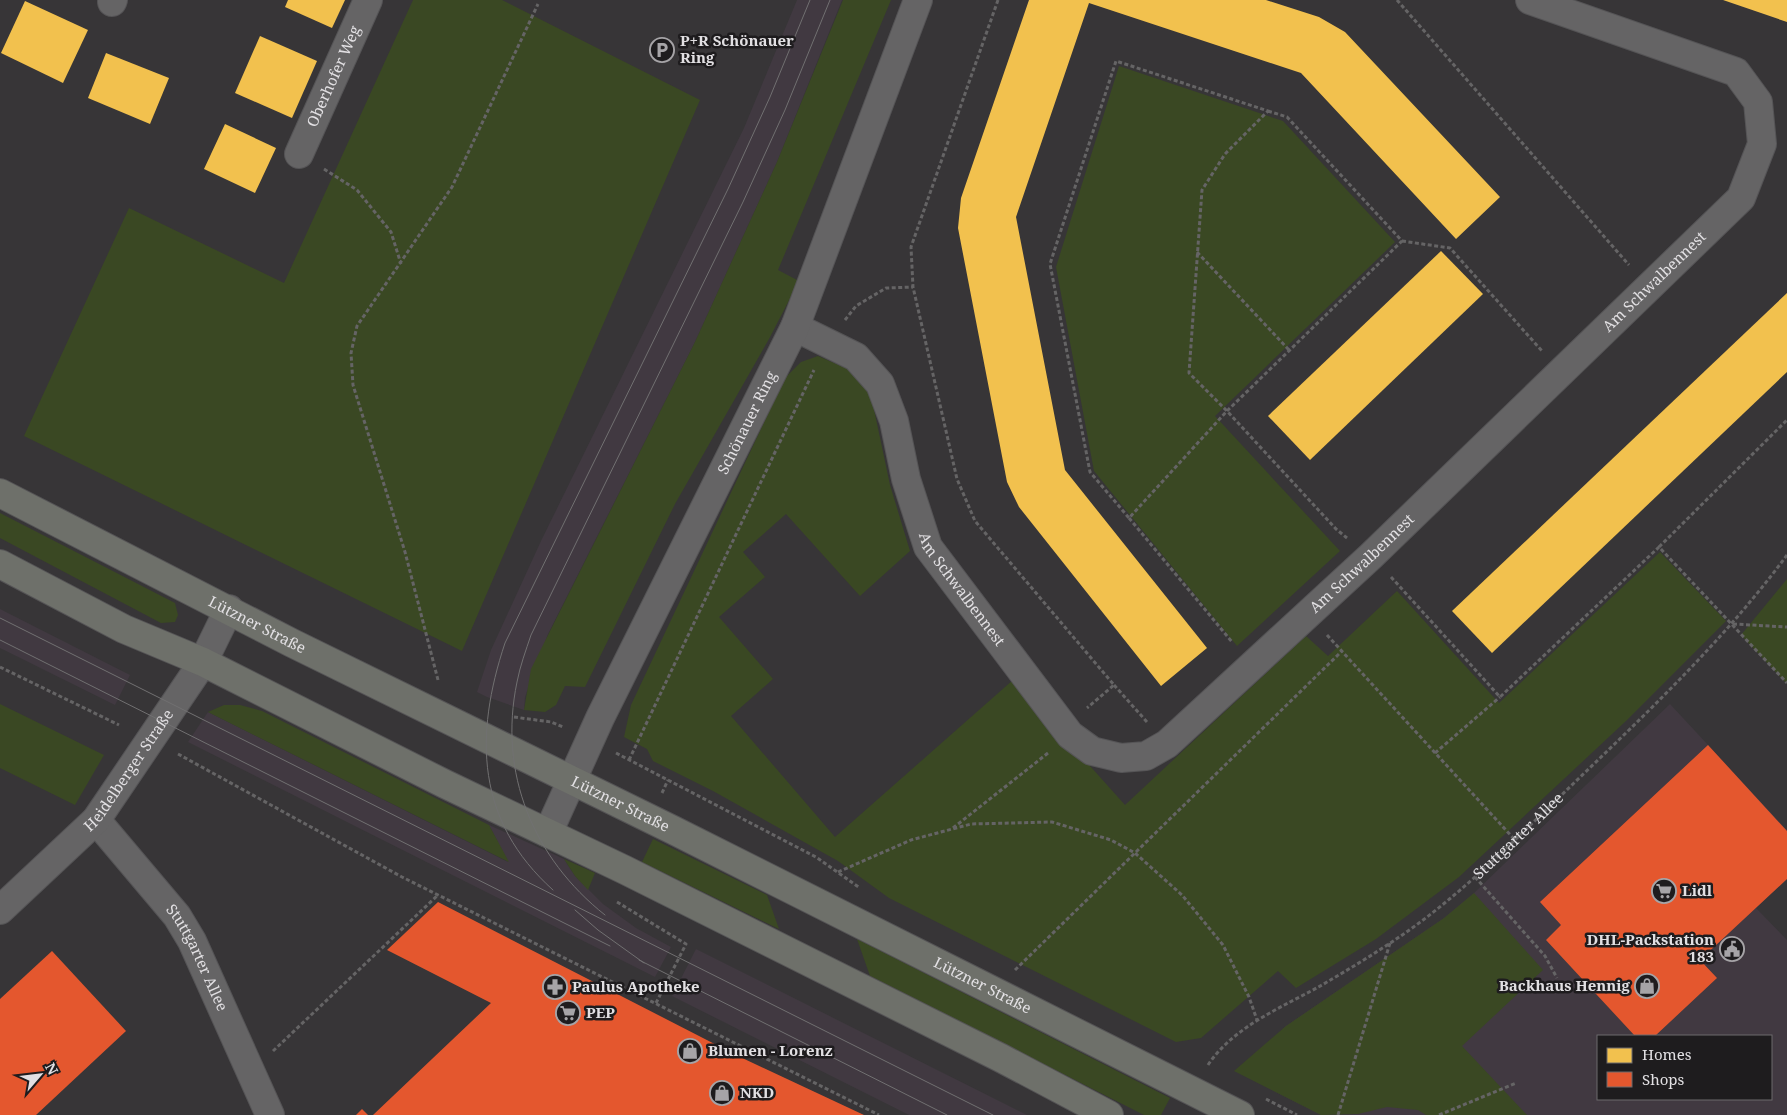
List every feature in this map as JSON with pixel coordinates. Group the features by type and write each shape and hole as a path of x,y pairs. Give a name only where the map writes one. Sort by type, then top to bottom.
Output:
{"main road":[{"name":"Lützner Straße","path":"0,493 292,643 1240,1115"},
{"path":"0,564 124,629 203,662 445,784 548,833 1001,1058 1109,1115"}],"street":[{"name":"Oberhofer Weg","path":"299,154 368,0"},
{"name":"Schönauer Ring","path":"548,833 600,718 795,327 918,0"},
{"name":"Am Schwalbennest","path":"795,327 826,344 856,357 880,384 894,421 906,479 928,547 1067,731 1092,751 1121,758 1146,756 1168,744 1371,556 1560,371 1741,198 1762,144 1758,102 1736,72 1530,0"},
{"name":"Heidelberger Straße","path":"0,910 96,820 203,662 229,609"},
{"name":"Stuttgarter Allee","path":"96,820 177,916 192,941 270,1115"}],"path":[{"path":"998,0 912,247 913,287 957,479 975,521 1114,686 1168,744"},
{"path":"1397,0 1649,287"},
{"path":"438,680 405,552 353,385 351,353 357,326 452,188 538,4"},
{"path":"1252,666 1090,472 1050,264 1116,61 1287,117 1402,241 1450,248 1560,371"},
{"path":"1268,111 1225,154 1202,190 1189,373 1227,410 1336,529 1371,556 1500,696"},
{"path":"299,154 357,190 391,232 401,264"},
{"path":"1129,518 1227,410 1402,241"},
{"path":"1198,252 1289,350"},
{"path":"629,760 826,344 856,306 886,288 913,287"},
{"path":"1435,753 1500,696 1659,547 1787,420"},
{"path":"1659,547 1787,683"},
{"name":"Stuttgarter Allee","path":"1206,1068 1215,1055 1257,1020 1322,985 1390,943 1436,911 1475,877 1655,706 1732,624 1787,555"},
{"path":"1308,614 1515,840"},
{"path":"1732,624 1787,627"},
{"path":"1014,971 1342,651"},
{"path":"0,667 119,725"},
{"path":"952,829 1067,731 1114,686"},
{"path":"177,754 438,895 879,1115"},
{"path":"837,872 911,840 970,824 1052,822 1111,840 1135,853 1182,895 1223,945 1249,997 1257,1020"},
{"path":"1475,877 1545,956 1557,978"},
{"path":"251,1072 438,895"},
{"path":"611,899 686,944 656,1003"},
{"path":"1338,1115 1390,943"},
{"path":"665,986 675,991"},
{"path":"1439,1115 1516,1083"}],"shaded area":[{"path":"797,0 842,0 777,162 695,342 548,634 525,697 524,710 487,697 477,692 491,650 541,541 744,128"},
{"path":"0,609 130,675 115,705 0,648"},
{"path":"1670,704 1787,830 1787,879 1756,908 1787,940 1787,1115 1321,1115 1237,1072 1286,1026 1444,918 1474,893"},
{"path":"208,712 508,862 489,825 564,859 575,876 603,904 636,928 671,947 655,977 188,742"},
{"path":"696,949 1027,1115 909,1115 672,996"}],"green space":[{"path":"413,0 502,0 700,100 462,651 24,436 129,208 284,283"},
{"path":"843,0 891,0 778,270 799,281 769,339 675,504 585,687 565,686 556,705 545,712 524,710 531,669 695,342 777,162"},
{"path":"1119,66 1283,121 1395,242 1215,416 1340,551 1237,646 1094,471 1056,267"},
{"path":"818,356 850,370 864,383 872,400 890,485 910,551 860,596 786,514 743,552 765,577 719,617 773,679 731,716 835,837 1013,680 1125,805 1306,636 1328,656 1397,591 1499,703 1660,552 1726,621 1626,721 1459,877 1376,939 1296,988 1278,971 1201,1038 1176,1042 889,898 838,861 713,791 653,761 647,749 624,737 631,705 785,378 801,362"},
{"path":"0,513 175,603 178,615 175,622 161,623 0,538"},
{"path":"1787,579 1787,684 1741,635"},
{"path":"0,704 104,755 75,805 0,768"},
{"path":"224,705 240,705 262,711 489,825 509,862 208,712"},
{"path":"653,839 767,895 779,929 642,862"},
{"path":"564,859 595,873 588,890 575,876"},
{"path":"1474,893 1543,970 1462,1046 1527,1115 1426,1115 1418,1110 1387,1107 1358,1114 1321,1115 1234,1071 1286,1026 1444,918"},
{"path":"857,939 1170,1098 1161,1115 1144,1115 870,976"}],"building: Homes":[{"path":"288,0 345,0 332,28 285,7"},
{"path":"1029,0 1266,0 1319,17 1345,32 1500,197 1456,239 1301,73 1089,3 1016,217 1065,470 1207,648 1161,686 1019,507 1007,482 958,228 961,198"},
{"path":"1723,0 1787,0 1787,22"},
{"path":"25,1 88,30 63,83 1,53"},
{"path":"260,36 317,61 292,118 235,93"},
{"path":"106,53 169,78 150,124 88,98"},
{"path":"225,124 276,148 255,193 204,169"},
{"path":"1441,251 1483,294 1310,460 1268,416"},
{"path":"1787,293 1787,372 1492,653 1452,611"}],"building: Shops":[{"name":"Lidl","path":"1708,745 1787,831 1787,879 1700,960 1717,978 1656,1035 1634,1035 1546,940 1561,925 1540,902"},
{"name":"PEP","path":"438,902 738,1056 864,1115 373,1115 491,1003 387,950"},
{"path":"52,951 126,1031 36,1115 0,1115 0,999"},
{"path":"362,1109 368,1115 356,1115"}],"tram line":[{"path":"553,890 528,863 509,835 496,806 488,775 486,744 495,677 505,643 728,189 770,97 810,0"},
{"path":"605,915 580,892 558,867 541,840 527,811 518,781 513,749 512,716 518,676 531,635 743,202 785,110 830,0"},
{"path":"0,618 993,1115"},
{"path":"0,640 610,946"},
{"path":"575,910 598,930 644,963"},
{"path":"639,960 947,1115"}],"place":[{"name":"P+R Schönauer Ring","path":"662,50"},
{"name":"Lidl","path":"1664,891"},
{"name":"DHL-Packstation 183","path":"1732,949"},
{"name":"Backhaus Hennig","path":"1647,986"},
{"name":"Paulus Apotheke","path":"555,987"},
{"name":"PEP","path":"568,1013"},
{"name":"Blumen - Lorenz","path":"690,1051"},
{"name":"NKD","path":"722,1093"}]}
